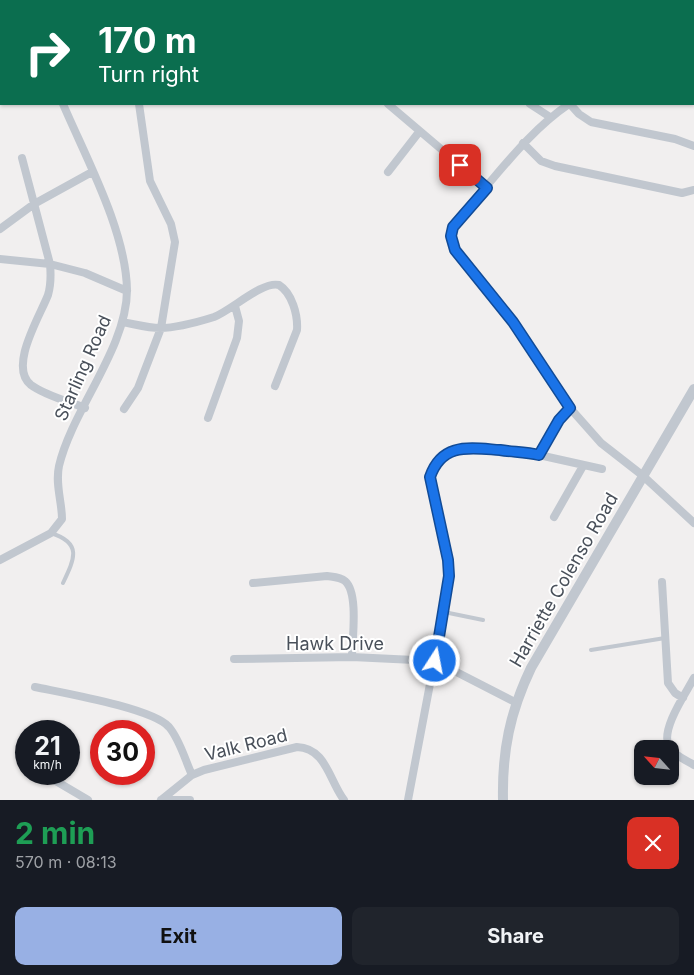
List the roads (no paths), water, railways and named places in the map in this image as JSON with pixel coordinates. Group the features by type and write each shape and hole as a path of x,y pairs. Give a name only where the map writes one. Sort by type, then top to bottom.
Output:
{"street":[{"name":"Starling Road","path":"51,533 62,519 58,482 59,465 69,438 85,408 122,322 127,291 126,270 119,237 62,105"},
{"path":"124,408 138,388 161,328 174,257 175,234 150,181 139,105"},
{"path":"389,105 487,188"},
{"path":"532,105 550,117"},
{"path":"568,105 550,117 523,143 457,222 451,236 452,242 455,250 513,322 570,408 601,443 642,475 694,523"},
{"path":"570,105 591,122 675,139 694,146"},
{"path":"388,172 419,132"},
{"path":"523,143 542,160 555,166 682,193 694,190"},
{"path":"22,158 50,264 51,280 48,294 25,351 22,366 24,376 30,384 43,392 85,408"},
{"path":"0,229 34,204 92,172"},
{"path":"0,259 50,264 85,273 127,291"},
{"path":"122,322 161,328 215,316 235,306 267,285 279,285 288,293 296,316 297,330 275,386"},
{"path":"208,418 237,338 239,321 235,306"},
{"name":"Harriette Colenso Road","path":"503,800 505,749 515,702 546,640 694,389"},
{"path":"539,455 559,420 570,408"},
{"path":"408,800 448,589 448,560 430,477 438,461 447,453 459,449 472,448 539,455 602,469"},
{"path":"554,517 583,466"},
{"path":"0,560 51,533"},
{"path":"252,583 327,576 336,577 346,582 351,590 354,602 352,657"},
{"path":"662,582 668,683 675,693 683,698"},
{"name":"Hawk Drive","path":"234,659 352,657 435,661 515,702"},
{"path":"694,678 666,732 666,739 674,752 694,765"},
{"path":"35,687 136,710 156,717 170,728 192,775"},
{"name":"Valk Road","path":"161,800 192,775 223,764 297,748 308,748 316,752 344,800"},
{"path":"63,785 88,800"},
{"path":"161,800 190,800"}],"lane":[{"path":"51,533 65,537 70,542 73,550 72,564 63,583"},
{"path":"444,612 483,620"},
{"path":"591,650 665,638"}]}
